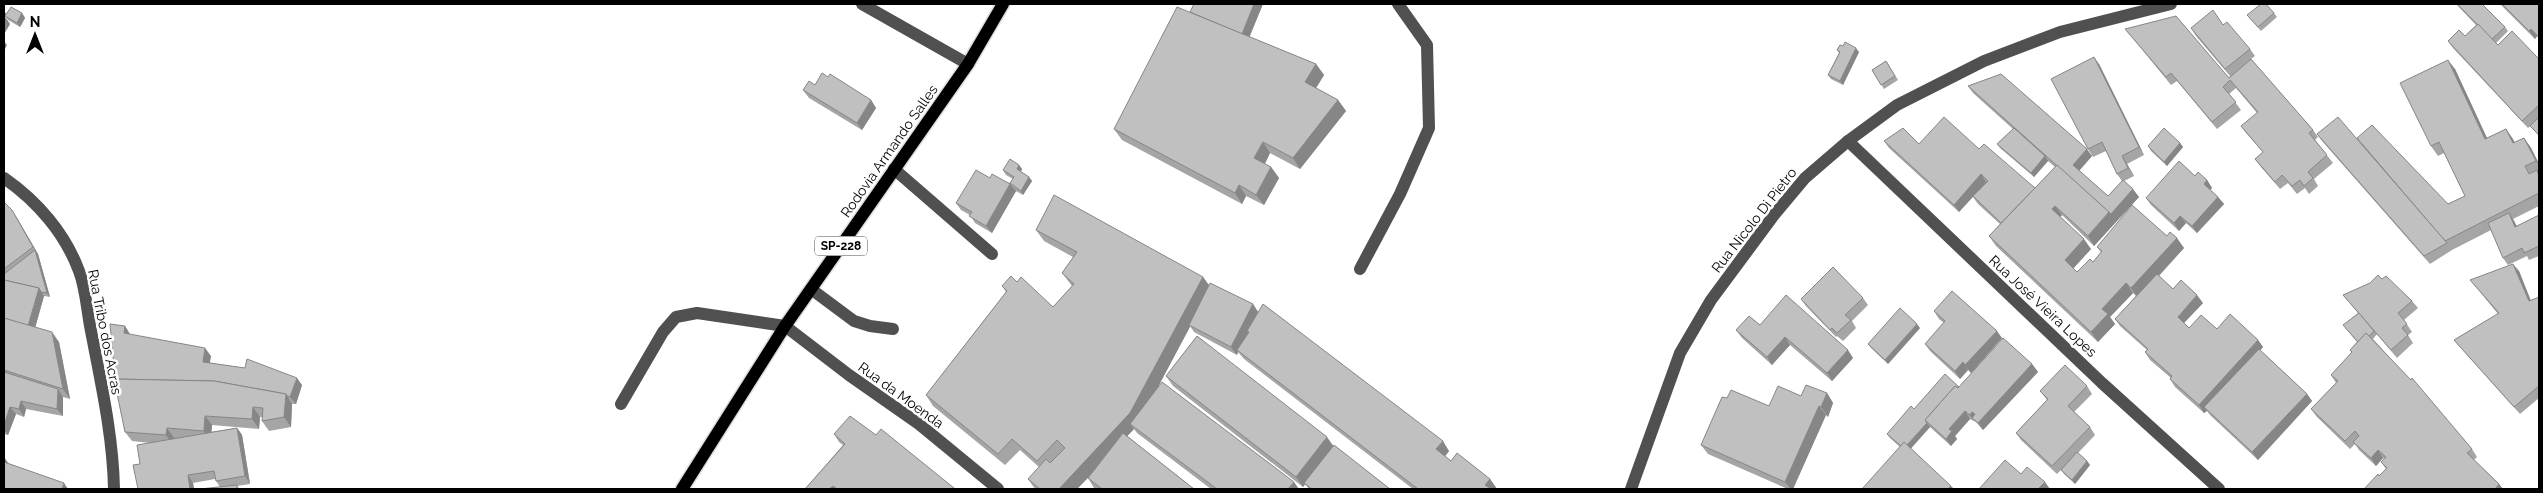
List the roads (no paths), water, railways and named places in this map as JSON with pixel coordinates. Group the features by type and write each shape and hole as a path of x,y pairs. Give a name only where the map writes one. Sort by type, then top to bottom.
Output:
{"main road":[{"name":"Rodovia Armando Salles","path":"682,489 785,326 968,64 1003,4"}],"street":[{"path":"862,4 968,64"},
{"path":"1360,269 1400,194 1429,128 1427,45 1398,4"},
{"name":"Rua Nicolo Di Pietro","path":"1631,489 1680,353 1711,300 1804,178 1848,141 1897,105 1984,61 2060,32 2171,4"},
{"name":"Rua José Vieira Lopes","path":"1848,141 2102,383 2219,489"},
{"path":"894,169 992,254"},
{"name":"Rua Tribo dos Acras","path":"4,178 24,192 57,228 80,271 114,468 114,489"},
{"path":"811,289 854,321 870,326 893,329"},
{"path":"621,404 663,332 676,317 697,313 785,326"},
{"name":"Rua da Moenda","path":"785,326 849,376 918,424 998,489"}]}
